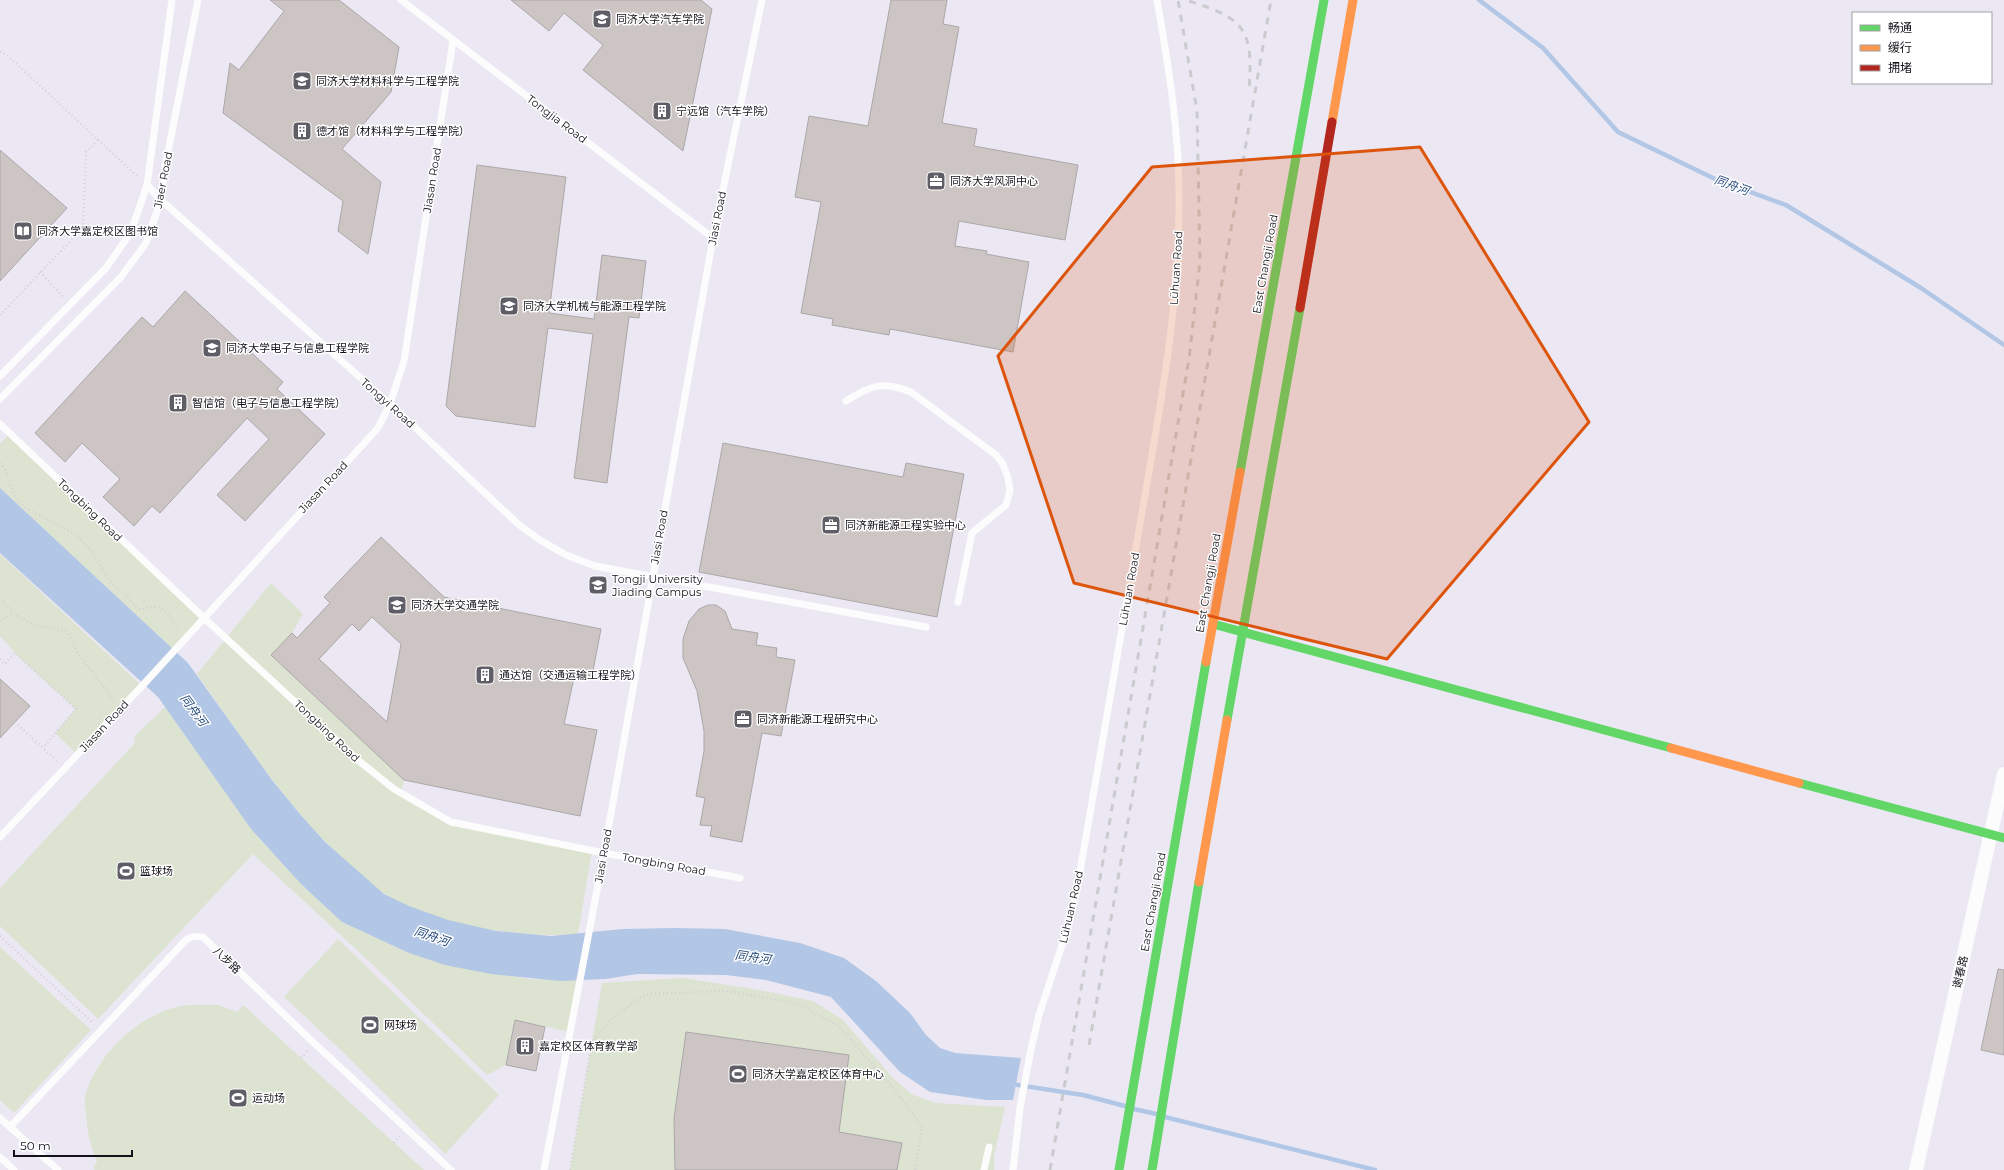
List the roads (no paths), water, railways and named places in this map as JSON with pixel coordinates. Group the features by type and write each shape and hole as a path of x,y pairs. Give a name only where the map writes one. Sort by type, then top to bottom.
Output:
{"street":[{"name":"East Changji Road","path":"1119,1170 1213,624 1324,0"},
{"path":"1152,1170 1211,806 1243,632 1353,0"},
{"path":"1213,624 1997,836"},
{"name":"谢春路","path":"1916,1170 1997,836 2004,774"}],"lane":[{"name":"Jiaer Road","path":"0,376 106,268 131,232 147,186 172,0"},
{"name":"Jiaer Road","path":"0,399 121,277 146,243 161,200 198,0"},
{"name":"Tongjia Road","path":"401,0 713,238"},
{"name":"Jiasi Road","path":"544,1170 604,853 713,238 762,0"},
{"name":"Lühuan Road","path":"1013,1170 1020,1108 1031,1049 1039,1015 1067,930 1077,889 1157,426 1174,304 1179,214 1178,148 1168,64 1157,0"},
{"name":"Jiasan Road","path":"0,837 142,686 378,428 390,404 404,361 453,41"},
{"name":"Tongyi Road","path":"147,186 390,404 518,524 540,540 566,555 595,566 652,578 926,627"},
{"path":"846,401 862,391 886,385 911,392 996,455 1003,464 1010,491 1006,505 972,534 958,602"},
{"name":"Tongbing Road","path":"0,424 359,761 394,789 428,810 451,822 604,853 740,878"},
{"name":"八步路","path":"10,1127 186,940 194,936 203,937 451,1170"},
{"path":"0,1118 58,1170"},
{"path":"984,1170 989,1147"},
{"path":"0,1157 14,1170"}],"water":[{"path":"0,488 188,663 272,780 299,813 325,842 384,894 409,906 448,920 496,931 551,936 623,929 725,929 800,943 844,958 876,981 910,1013 926,1035 940,1048 955,1053 1021,1058 1013,1100 987,1100 930,1092 900,1072 831,997 766,980 726,975 637,974 606,979 560,981 491,974 445,965 409,953 342,922 301,884 251,829 158,697 0,553"}],"waterway":[{"name":"同舟河","path":"1479,0 1543,48 1618,132 1715,179 1786,205 1921,288 2004,345"},
{"path":"1011,1084 1083,1095 1125,1106"},
{"path":"1134,1109 1156,1114"},
{"path":"1165,1117 1375,1170"}],"railway":[{"path":"1050,1170 1189,359 1200,261 1197,111 1178,0"},
{"path":"1089,1045 1271,0"},
{"path":"1189,1 1224,14 1235,22 1243,31 1250,55 1249,92"}],"place":[{"name":"同济大学汽车学院","path":"602,19"},
{"name":"同济大学材料科学与工程学院","path":"302,81"},
{"name":"宁远馆（汽车学院）","path":"662,111"},
{"name":"德才馆（材料科学与工程学院）","path":"302,131"},
{"name":"同济大学风洞中心","path":"936,181"},
{"name":"同济大学嘉定校区图书馆","path":"23,231"},
{"name":"同济大学机械与能源工程学院","path":"509,306"},
{"name":"同济大学电子与信息工程学院","path":"212,348"},
{"name":"智信馆（电子与信息工程学院）","path":"178,403"},
{"name":"同济新能源工程实验中心","path":"831,525"},
{"name":"Tongji University Jiading Campus","path":"598,585"},
{"name":"同济大学交通学院","path":"397,605"},
{"name":"通达馆（交通运输工程学院）","path":"485,675"},
{"name":"同济新能源工程研究中心","path":"743,719"},
{"name":"篮球场","path":"126,871"},
{"name":"网球场","path":"370,1025"},
{"name":"嘉定校区体育教学部","path":"525,1046"},
{"name":"同济大学嘉定校区体育中心","path":"738,1074"},
{"name":"运动场","path":"238,1098"}]}
